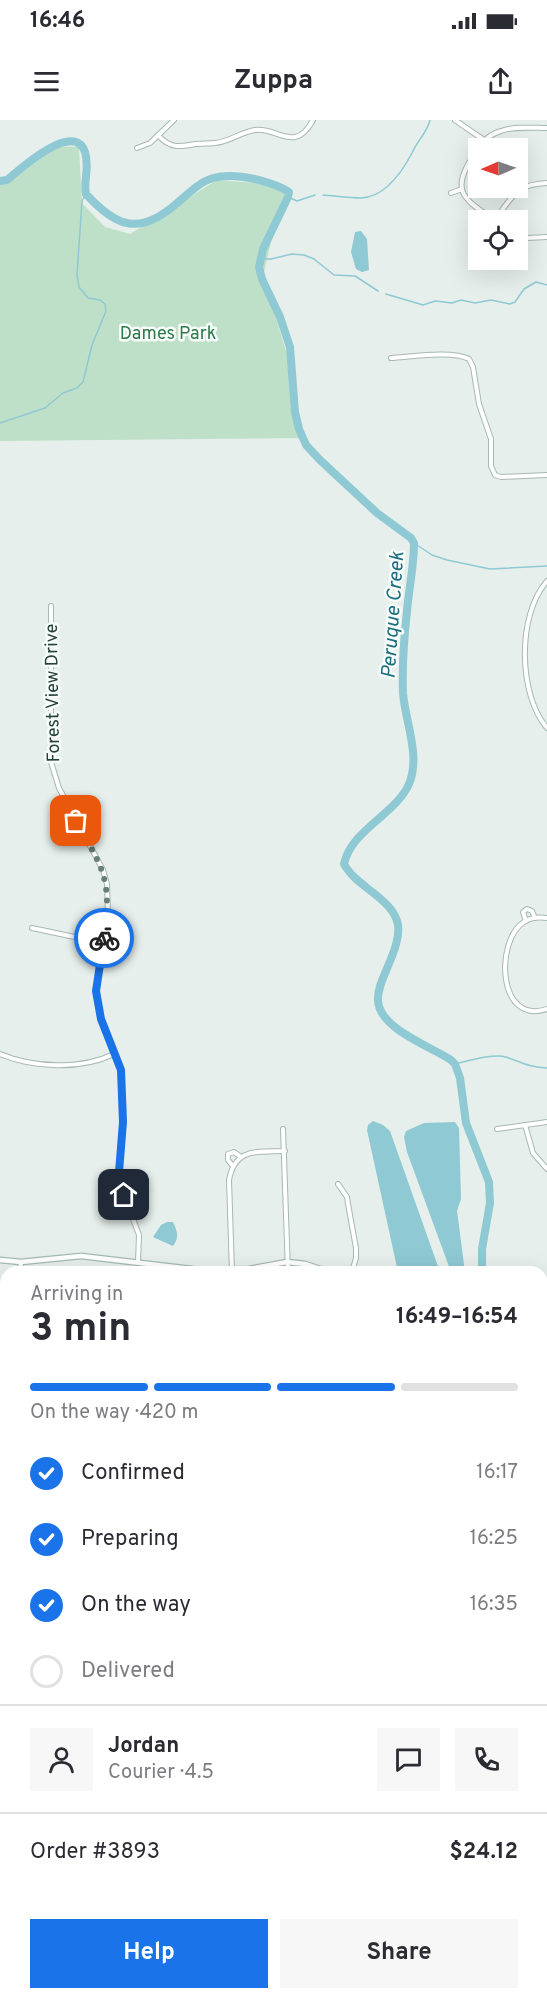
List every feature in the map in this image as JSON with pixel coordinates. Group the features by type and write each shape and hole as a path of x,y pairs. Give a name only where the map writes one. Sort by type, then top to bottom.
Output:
{"street":[{"path":"137,148 150,142 174,120"},
{"path":"158,135 171,146 183,147 200,143 216,143 256,130 265,130 282,137 295,136 305,132 313,120"},
{"path":"455,120 481,138"},
{"path":"528,120 528,129"},
{"path":"487,138 505,129 547,128"},
{"path":"468,163 464,169 462,189 468,201 481,210"},
{"path":"502,210 518,189 530,184 547,183"},
{"path":"451,193 462,189"},
{"path":"528,238 547,237"},
{"path":"391,358 441,355 462,356 469,359 473,367 478,404 491,439 491,466 495,475 501,477 547,476"},
{"path":"547,581 538,591 531,612 525,650 533,703 538,718 547,728"},
{"name":"Forest View Drive","path":"51,606 51,762 59,788 105,877 108,897 96,991 101,1019 121,1070 123,1137 119,1172 124,1195 139,1235 138,1263"},
{"path":"526,921 523,912 526,909 532,910 535,918"},
{"path":"547,918 526,921 516,930 506,954 508,990 511,998 521,1007 532,1011 547,1009"},
{"path":"32,928 103,943"},
{"path":"0,1054 45,1064 93,1062 114,1054"},
{"path":"497,1130 547,1122"},
{"path":"525,1125 533,1153 547,1169"},
{"path":"284,1129 287,1266"},
{"path":"232,1266 229,1180 233,1166 249,1152 285,1151"},
{"path":"233,1166 228,1160 228,1154 234,1152 241,1157"},
{"path":"338,1184 347,1197 356,1248 354,1266"},
{"path":"0,1260 21,1262 81,1256 165,1266"},
{"path":"21,1262 21,1266"},
{"path":"265,1266 287,1262 311,1266"}],"green space":[{"name":"Dames Park","path":"49,146 79,147 82,203 105,227 130,234 217,180 269,184 288,195 286,206 275,226 263,276 288,357 294,416 303,438 0,441 0,179 27,165"}],"water":[{"path":"361,231 367,239 369,270 362,272 356,269 351,252 355,232"},
{"path":"373,1121 390,1131 438,1266 397,1266 367,1130 368,1125"},
{"path":"455,1122 459,1128 461,1199 457,1211 464,1266 449,1266 407,1152 404,1137 406,1131 424,1123"},
{"path":"173,1222 177,1231 177,1240 173,1246 153,1237 161,1225"}],"waterway":[{"path":"323,195 361,198 378,193 392,182 403,168 430,120"},
{"name":"Peruque Creek","path":"0,181 7,180 47,150 70,141 79,144 85,152 86,194 108,214 128,223 139,224 151,221 203,182 218,177 234,176 255,179 289,192 263,249 259,267 290,347 295,412 299,429 306,445 320,460 377,513 411,538 414,543 403,673 404,704 413,750 412,773 403,795 355,841 344,864 357,880 390,908 398,925 396,946 379,992 378,1001 381,1011 387,1020 407,1036 451,1060 460,1078 466,1123 489,1182 490,1203 482,1249 482,1266"},
{"path":"0,423 45,408 63,393 77,388 83,382 92,345 106,311 105,304 100,300 88,298 79,287 77,275 82,201 86,194"},
{"path":"288,197 297,201 315,195"},
{"path":"260,259 292,254 304,255 314,259 334,275 355,276 378,291"},
{"path":"386,294 423,305 435,301 452,303 461,300 475,303 491,300 510,304 515,302 524,289 536,282 547,285"},
{"path":"414,543 432,555 490,569 547,566"},
{"path":"455,1064 501,1056 531,1066 547,1068"}],"way so far":[{"path":"76,821 103,870 107,884 108,914 104,938"}],"route":[{"path":"104,938 96,991 101,1019 121,1070 123,1137 119,1172 124,1195"}]}
